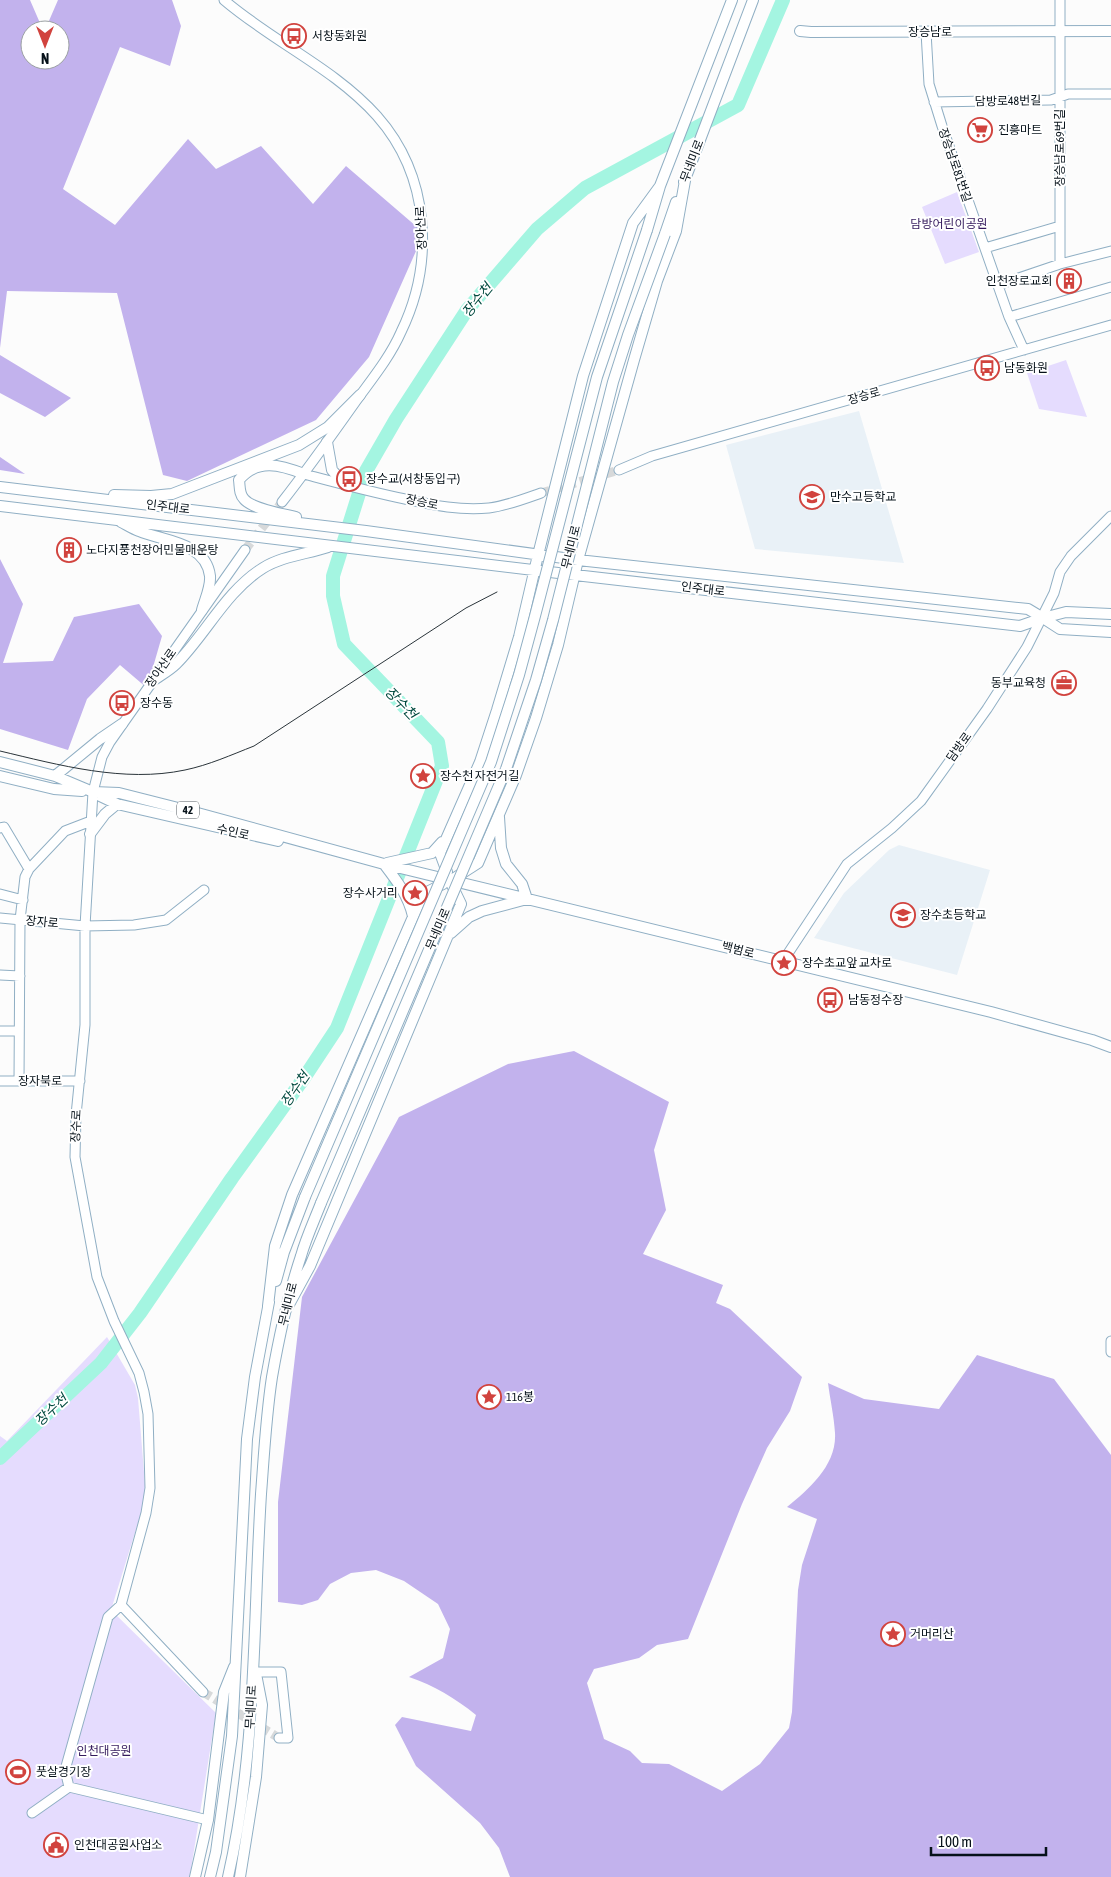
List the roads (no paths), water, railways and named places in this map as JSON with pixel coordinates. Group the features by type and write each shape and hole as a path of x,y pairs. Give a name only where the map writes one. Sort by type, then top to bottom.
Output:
{"main road":[{"name":"무네미로","path":"210,1877 216,1852 232,1736 247,1439 255,1376 268,1306 284,1252 305,1197 491,762 528,641 597,378 665,172 732,0"},
{"name":"무네미로","path":"228,1877 244,1790 250,1737 265,1441 272,1378 286,1310 301,1256 321,1203 506,769 536,680 553,620 613,382 628,335 686,175 753,0"},
{"name":"장승남로","path":"800,30 811,32 1111,31"},
{"path":"268,1306 275,1246 292,1195 423,894 450,881 478,863 516,774 536,718 558,645 578,560 657,281 676,231 686,175"},
{"path":"286,1310 310,1266 461,904 440,853 480,762 497,710 519,637 583,376 633,222 660,186"},
{"path":"49,493 151,496 172,494 299,445 328,427 360,395"},
{"path":"327,442 332,470 347,485"},
{"path":"304,474 284,466 267,464 254,468 239,480 240,492 244,500 253,506 336,527"},
{"name":"인주대로","path":"0,487 336,527 578,560 1028,609 1060,629 1111,632"},
{"name":"인주대로","path":"0,506 1020,626 1066,612 1111,614"},
{"path":"116,520 138,531 189,547 198,553 204,561 210,577 202,610"},
{"path":"151,682 175,665 230,597 264,567 280,560 332,546"},
{"path":"55,776 100,739 122,724"},
{"name":"수인로","path":"0,762 55,776 117,804 233,832 380,863"},
{"name":"수인로","path":"0,776 54,789 119,793 450,881"},
{"path":"90,834 105,814 117,804"},
{"path":"448,935 469,917 482,911 526,899 522,884 506,864 501,848 499,815"},
{"path":"380,863 432,853 449,834"},
{"path":"380,863 403,889 413,916"},
{"name":"백범로","path":"450,881 991,1012 1111,1047"},
{"path":"195,1877 208,1820 224,1692 237,1659"},
{"path":"240,1877 256,1777 262,1705 253,1659"}],"street":[{"name":"장아산로","path":"224,0 323,70 358,97 378,117 399,148 413,175 420,198 424,233 422,267 415,295 402,332 383,363 282,502"},
{"path":"1060,0 1060,31"},
{"name":"장승남로69번길","path":"1060,31 1060,264"},
{"name":"장승남로81번길","path":"926,32 927,70 934,102 1009,317 1024,350"},
{"name":"담방로48번길","path":"934,102 1051,100 1068,94 1111,94"},
{"path":"985,248 1060,226"},
{"path":"998,285 1060,264 1111,251"},
{"path":"1009,317 1111,287"},
{"name":"장승로","path":"619,470 652,456 1111,325"},
{"name":"장승로","path":"304,474 384,494 463,509 491,508 541,493"},
{"name":"담방로","path":"783,961 847,864 892,828 921,801 987,709 1027,647 1054,593 1060,572 1071,556 1111,516"},
{"name":"장아산로","path":"93,792 102,756 122,724 245,550"},
{"name":"장수로","path":"93,792 85,926 86,1000 75,1157 97,1277 114,1321 139,1373 148,1414 150,1488 146,1513 121,1605"},
{"path":"19,1081 20,920 25,877 29,868 66,831 91,821"},
{"path":"0,828 4,827 29,868"},
{"path":"85,926 134,925 166,920 204,890"},
{"path":"0,894 23,900"},
{"name":"장자로","path":"0,918 85,926"},
{"path":"0,975 20,976"},
{"path":"0,1031 19,1031"},
{"name":"장자북로","path":"0,1081 80,1081"},
{"path":"1111,1341 1111,1352"},
{"path":"69,1787 66,1770 108,1617 121,1605 203,1692"},
{"path":"256,1672 281,1672 288,1738 279,1738"},
{"path":"32,1814 69,1787 208,1820"}],"waterway":[{"name":"장수천","path":"0,1458 101,1363 140,1313 337,1028 442,766 438,742 344,644 333,596 333,576 366,471 396,419 467,310 537,229 585,188 738,105 783,0"}],"tunnel":[{"path":"541,493 619,470"},
{"path":"245,550 282,502"},
{"path":"203,1692 279,1738"}],"tram line":[{"path":"0,751 92,771 139,774 185,770 220,760 254,746 466,608 497,592"}],"place":[{"name":"서창동화원","path":"294,36"},
{"name":"진흥마트","path":"980,130"},
{"name":"인천장로교회","path":"1069,281"},
{"name":"남동화원","path":"987,368"},
{"name":"장수교(서창동입구)","path":"349,479"},
{"name":"만수고등학교","path":"812,497"},
{"name":"노다지풍천장어민물매운탕","path":"69,550"},
{"name":"동부교육청","path":"1064,683"},
{"name":"장수동","path":"122,703"},
{"name":"장수천 자전거길","path":"423,776"},
{"name":"장수사거리","path":"415,893"},
{"name":"장수초등학교","path":"903,915"},
{"name":"장수초교앞 교차로","path":"784,963"},
{"name":"남동정수장","path":"830,1000"},
{"name":"116봉","path":"489,1397"},
{"name":"거머리산","path":"893,1634"},
{"name":"풋살경기장","path":"18,1772"},
{"name":"인천대공원사업소","path":"56,1845"}],"park label":[{"name":"담방어린이공원","path":"949,224"},
{"name":"인천대공원","path":"104,1751"}]}
